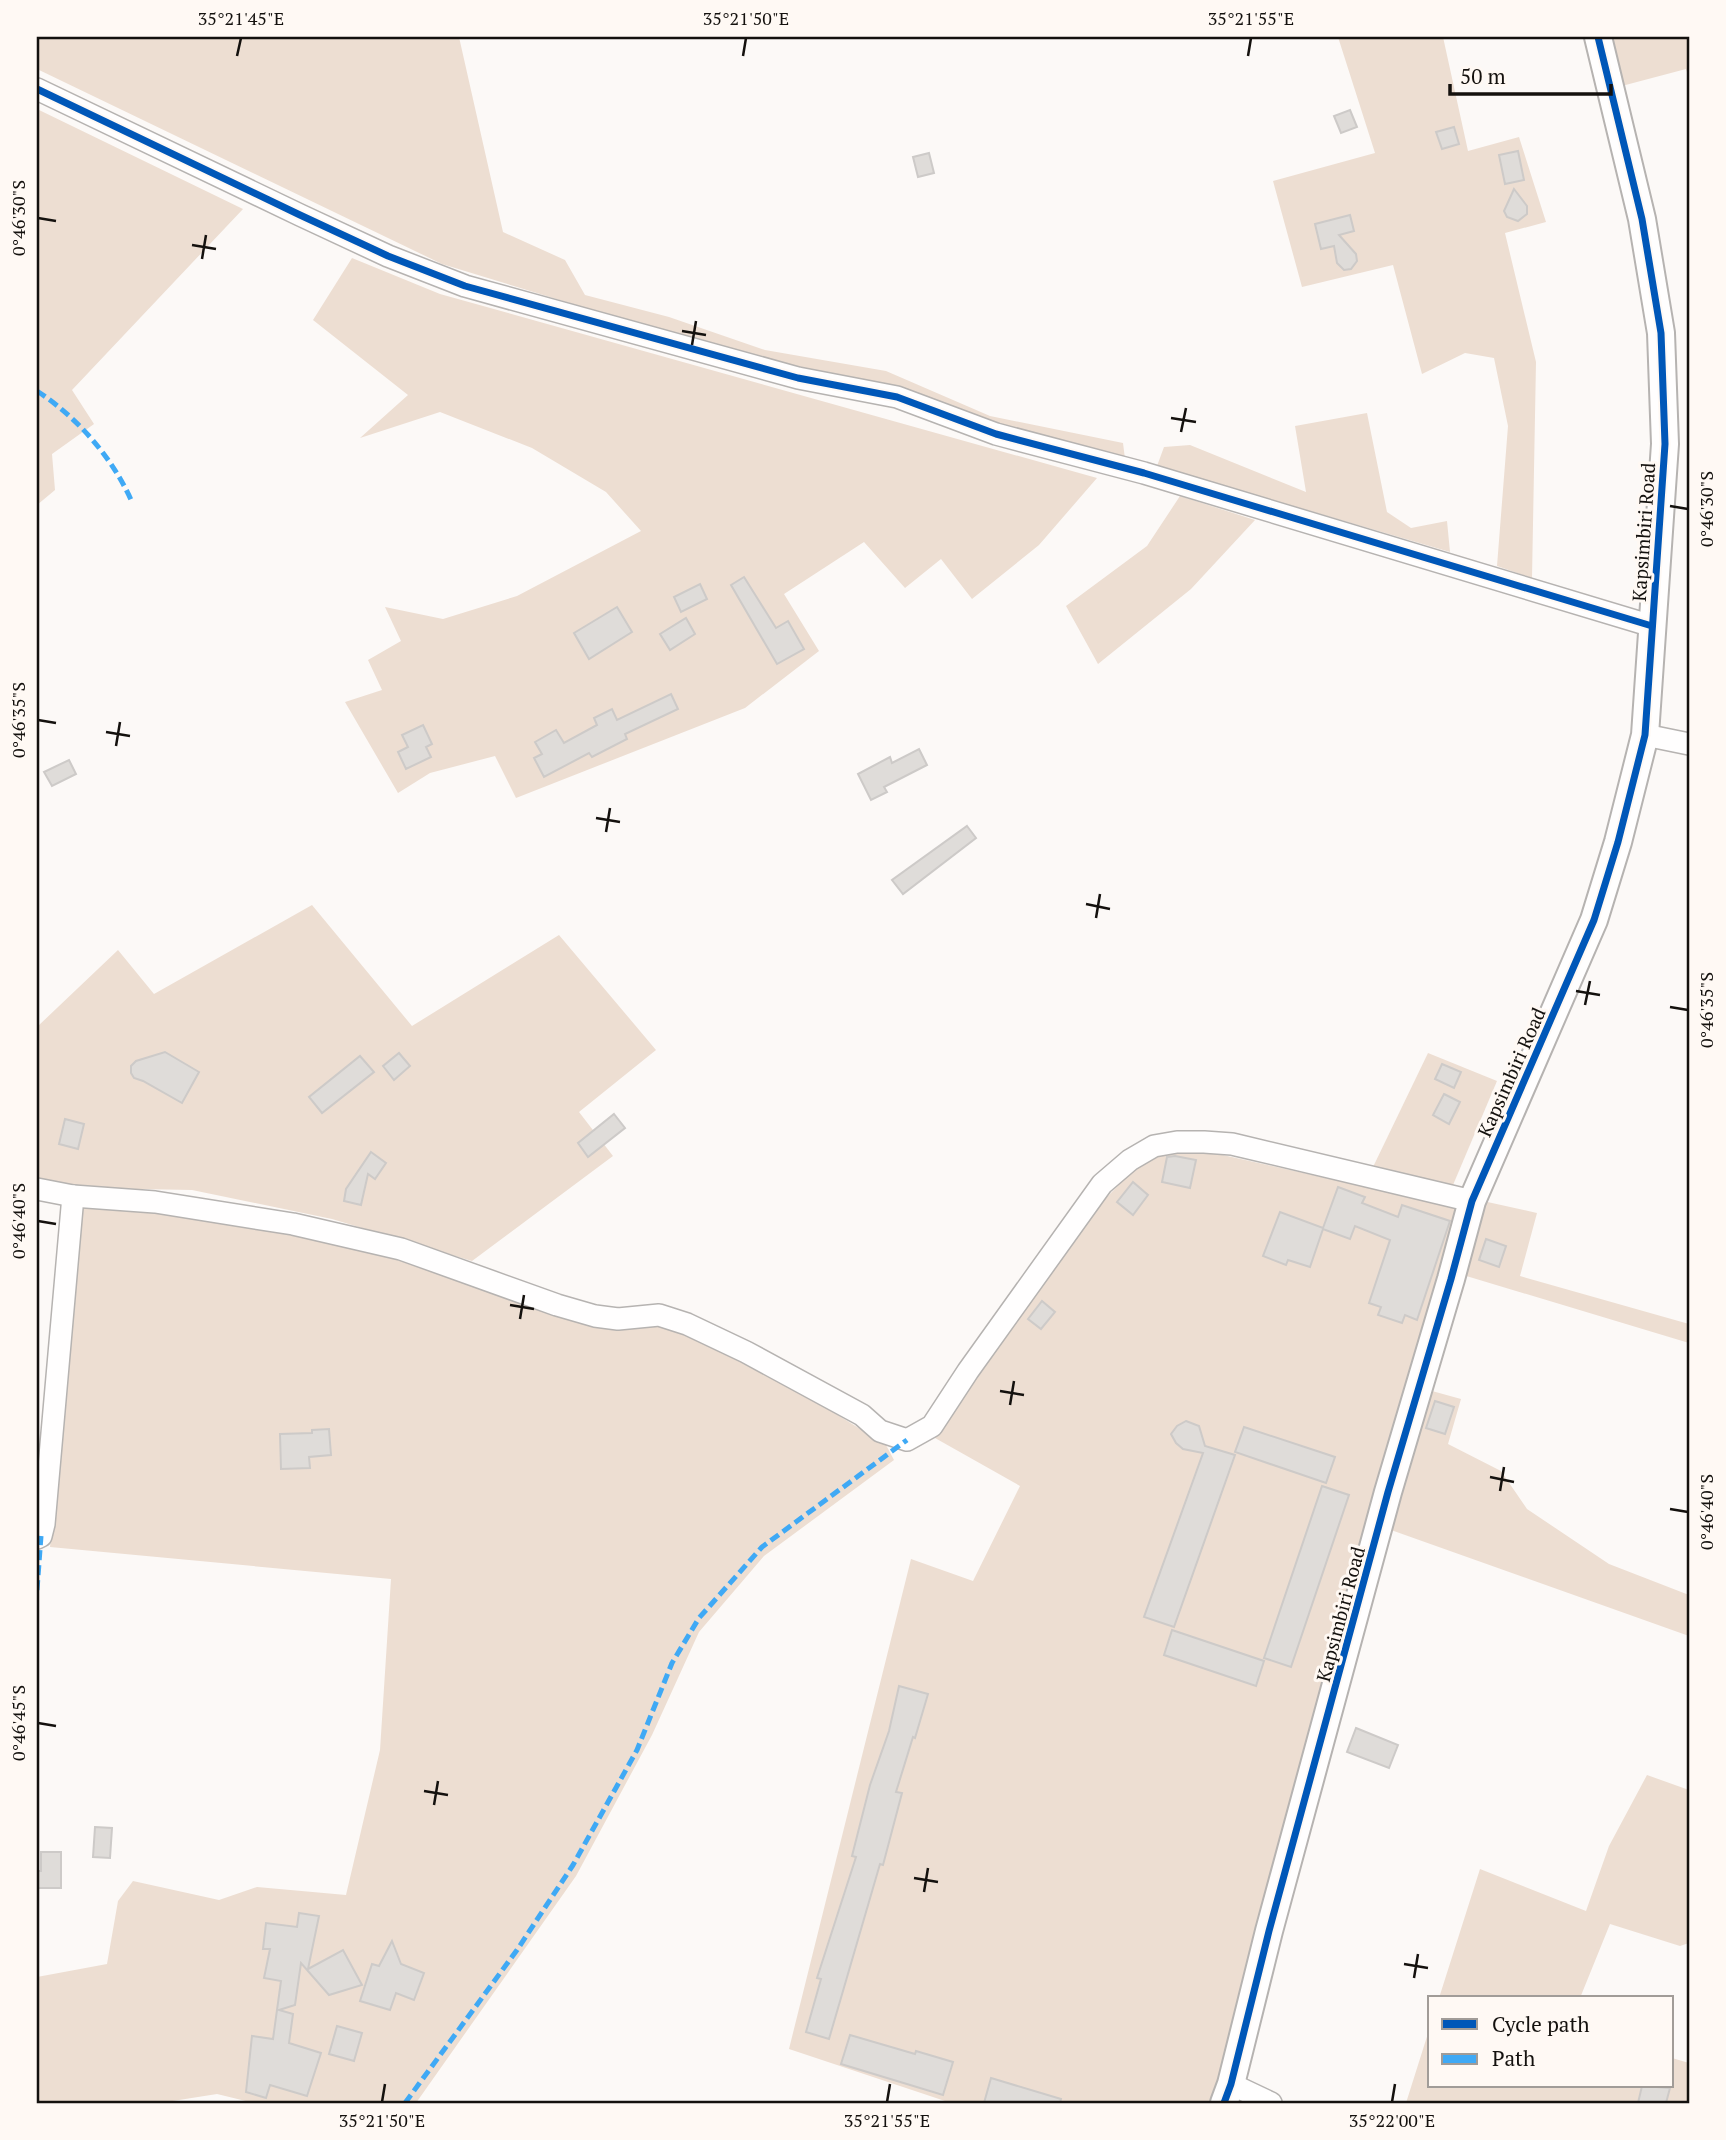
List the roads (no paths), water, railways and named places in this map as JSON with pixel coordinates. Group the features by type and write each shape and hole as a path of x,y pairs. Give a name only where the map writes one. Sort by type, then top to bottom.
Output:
{"street":[{"name":"Kapsimbiri Road","path":"1227,2094 1388,1492 1472,1201 1594,920 1618,842 1645,735 1665,444 1661,333 1642,219 1598,37"},
{"path":"37,89 388,256 465,286 798,378 897,397 996,434 1144,473 1652,625"},
{"path":"1645,735 1689,744"},
{"path":"37,1189 73,1196 155,1202 293,1224 401,1249 595,1316 618,1319 659,1315 687,1324 746,1352 862,1415 880,1431 907,1440 932,1426 968,1371 1102,1184 1130,1160 1154,1146 1177,1142 1232,1144 1472,1201"},
{"path":"37,1538 41,1535 44,1524 73,1196"},
{"path":"1227,2094 1270,2103"}]}
